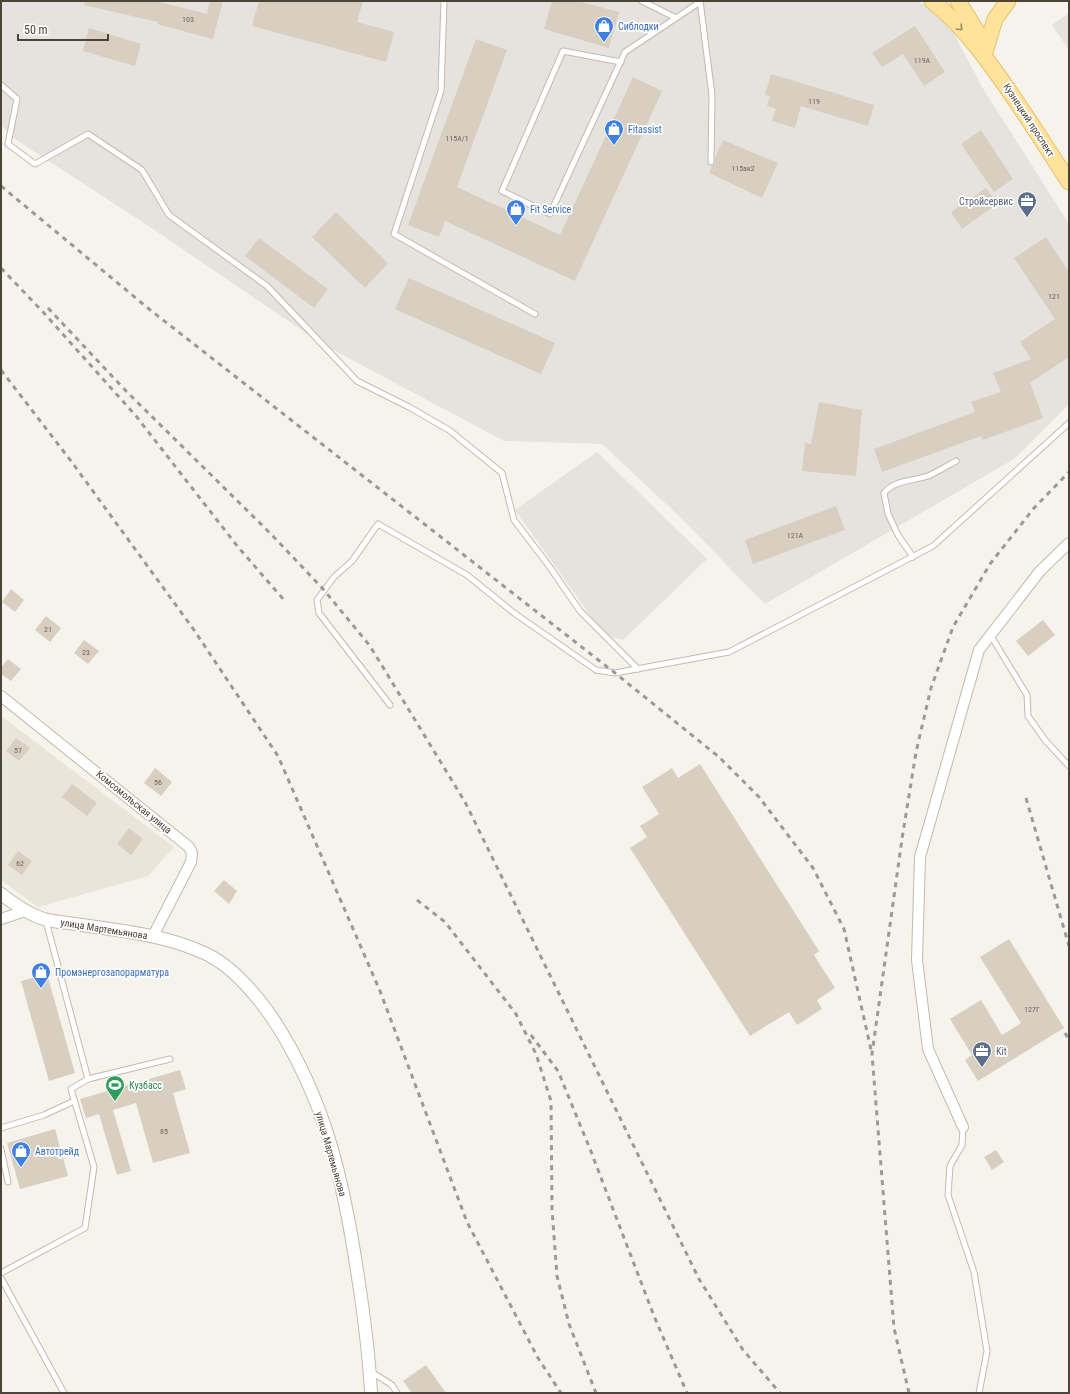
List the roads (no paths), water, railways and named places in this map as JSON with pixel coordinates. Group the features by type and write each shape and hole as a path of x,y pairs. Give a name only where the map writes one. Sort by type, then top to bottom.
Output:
{"main road":[{"name":"Кузнецкий проспект","path":"932,1 985,51"},
{"name":"Кузнецкий проспект","path":"958,1 1002,79 1069,182"},
{"path":"985,51 995,19 1008,1"}],"street":[{"path":"963,1127 928,1049 917,960 920,857 980,650 1040,571 1069,543"},
{"name":"Комсомольская улица","path":"1,696 189,846 192,853 191,862 153,936"},
{"name":"улица Мартемьянова","path":"1,894 25,911 46,920 153,936 186,945 203,952 214,957 239,978 264,1006 282,1033 299,1063 325,1124 351,1228 370,1371 371,1393"},
{"path":"1,919 25,911"}],"lane":[{"path":"444,1 441,91 394,234 535,314"},
{"path":"642,1 676,18"},
{"path":"621,62 562,51 502,191 550,214 621,62 625,52 700,2 712,95 712,162"},
{"path":"1,86 18,99 8,144 35,164 88,134 142,170 169,215 267,286 357,381 409,407 449,430 502,473 514,520 550,566 580,610 638,669"},
{"path":"390,705 319,613 317,600 334,577 352,561 378,524 467,575 514,613 596,670 615,673 729,652 933,546 1069,423"},
{"path":"913,557 898,535 888,514 884,493 888,488 895,484 927,476 956,461"},
{"path":"990,636 1027,695 1028,716 1045,740 1069,766"},
{"path":"46,920 88,1079"},
{"path":"1,1273 85,1228 94,1166 71,1089 88,1079 170,1059"},
{"path":"1,1128 44,1115 74,1101"},
{"path":"963,1127 962,1145 950,1166 948,1195 974,1272 987,1351 979,1393"},
{"path":"1,1149 8,1182"},
{"path":"1,1278 64,1393"},
{"path":"370,1371 392,1385 397,1393"}],"railway":[{"path":"1,186 149,309 615,673 719,757 759,797 813,868 844,929 872,1054"},
{"path":"1,268 43,312 136,416 238,547 284,600"},
{"path":"48,308 127,392 271,534 324,590 370,646 465,802 699,1279 743,1350 780,1393"},
{"path":"1,370 71,461 194,630 278,756 380,991 467,1222 538,1358 561,1393"},
{"path":"909,1393 894,1328 872,1054 902,839 916,752 931,688 953,627 990,564 1034,508 1069,472"},
{"path":"1026,798 1069,946"},
{"path":"417,900 445,922 516,1014 536,1054 551,1101 552,1209 557,1276 569,1324 596,1393"},
{"path":"1065,1033 1069,1040"},
{"path":"531,1035 558,1071 590,1149 654,1316 687,1393"}],"place":[{"name":"Сиблодки","path":"604,43"},
{"name":"Fitassist","path":"614,146"},
{"name":"Стройсервис","path":"1027,218"},
{"name":"Fit Service","path":"516,226"},
{"name":"Промэнергозапорарматура","path":"41,989"},
{"name":"Kit","path":"982,1068"},
{"name":"Кузбасс","path":"115,1102"},
{"name":"Автотрейд","path":"21,1168"}]}
